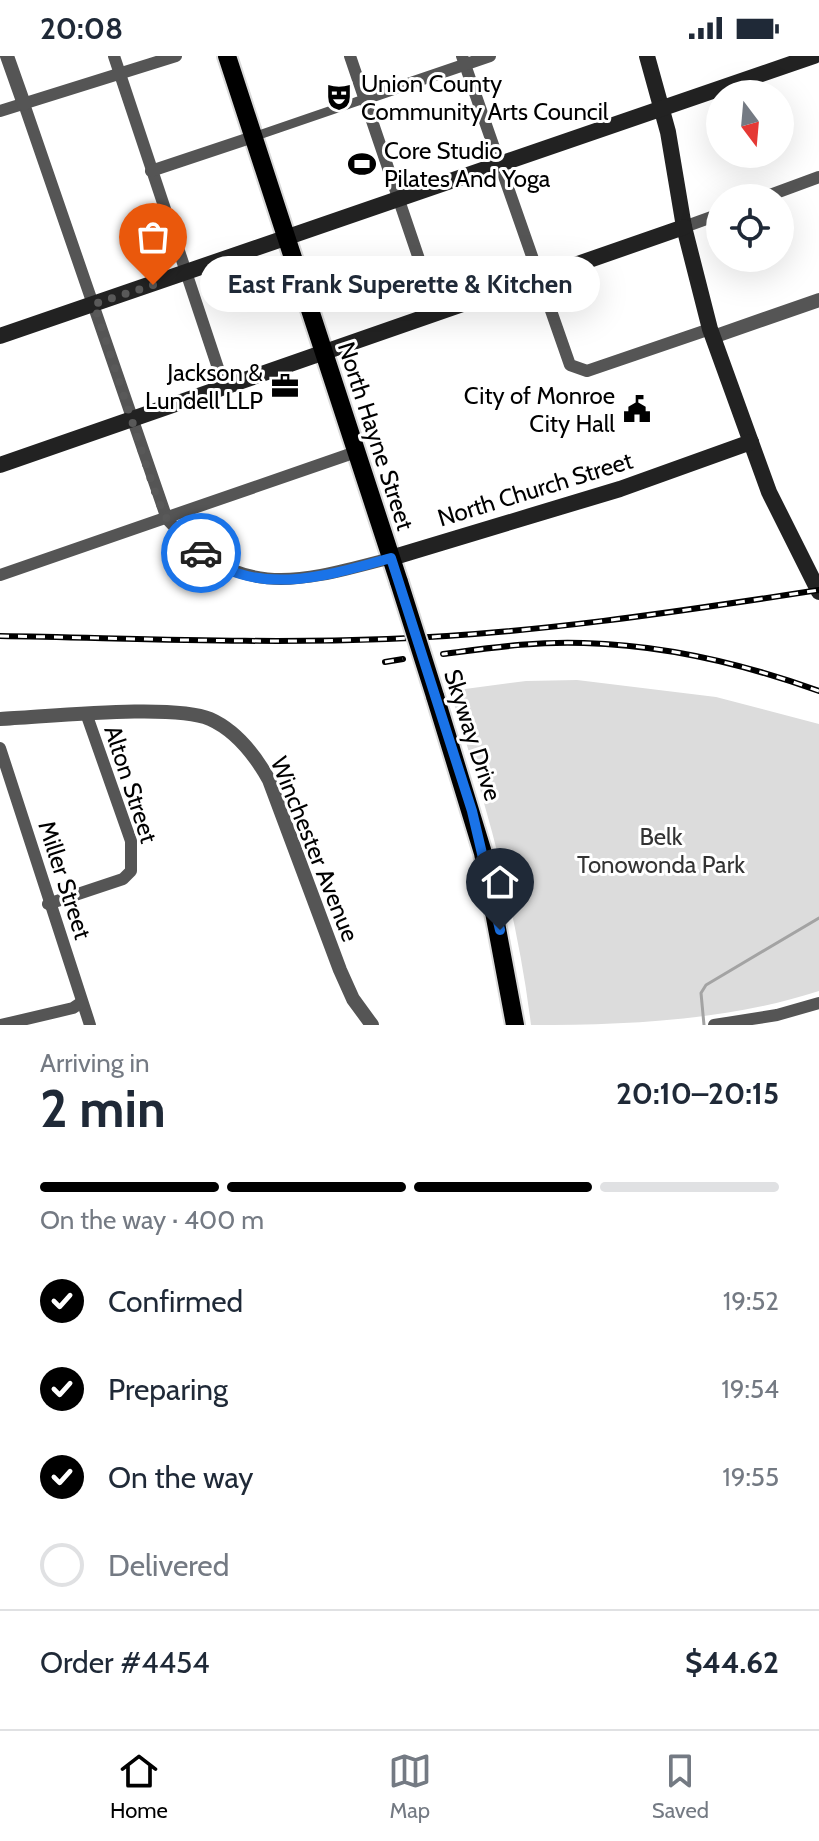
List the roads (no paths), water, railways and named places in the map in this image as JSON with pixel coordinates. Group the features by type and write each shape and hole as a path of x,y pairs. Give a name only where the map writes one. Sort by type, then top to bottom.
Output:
{"main road":[{"name":"North Hayne Street","path":"227,56 391,558"},
{"path":"647,56 662,110 684,227 711,333 769,492 819,592"},
{"path":"0,336 185,275 814,56"},
{"path":"0,465 684,227"},
{"name":"North Church Street","path":"391,558 620,489 751,442"},
{"name":"Skyway Drive","path":"391,558 483,853 515,1025"}],"street":[{"path":"7,56 24,104"},
{"path":"114,56 224,386"},
{"path":"0,111 176,56"},
{"path":"350,56 437,312"},
{"path":"151,171 364,99 464,60 490,56"},
{"path":"464,60 570,365 582,371 819,300"},
{"name":"North Church Street","path":"24,104 167,519 205,556 233,571 256,577 278,580 313,578 391,558"},
{"path":"794,186 819,177"},
{"path":"684,227 706,219"},
{"path":"0,575 356,452"},
{"name":"Winchester Avenue","path":"0,719 191,714 226,728 246,745 269,780 353,999 372,1025"},
{"name":"Alton Street","path":"48,904 123,879 131,871 131,841 87,716"},
{"name":"Miller Street","path":"0,748 48,904 90,1025"},
{"path":"1,1025 82,1002"},
{"path":"714,1025 819,1003"}],"waterway":[{"path":"704,1025 701,993 706,985 819,918"}],"railway":[{"path":"0,636 290,641 441,636 603,621 819,590"},
{"path":"483,649 443,654 549,643 614,645 704,658 762,672 819,691"},
{"path":"385,662 403,659"}],"place":[{"name":"Union County Community Arts Council","path":"339,97"},
{"name":"Core Studio Pilates And Yoga","path":"362,164"},
{"name":"East Frank Superette & Kitchen","path":"153,285"},
{"name":"Jackson & Lundell LLP","path":"285,386"},
{"name":"City of Monroe City Hall","path":"637,409"}],"park label":[{"name":"Belk Tonowonda Park","path":"661,850"}]}
